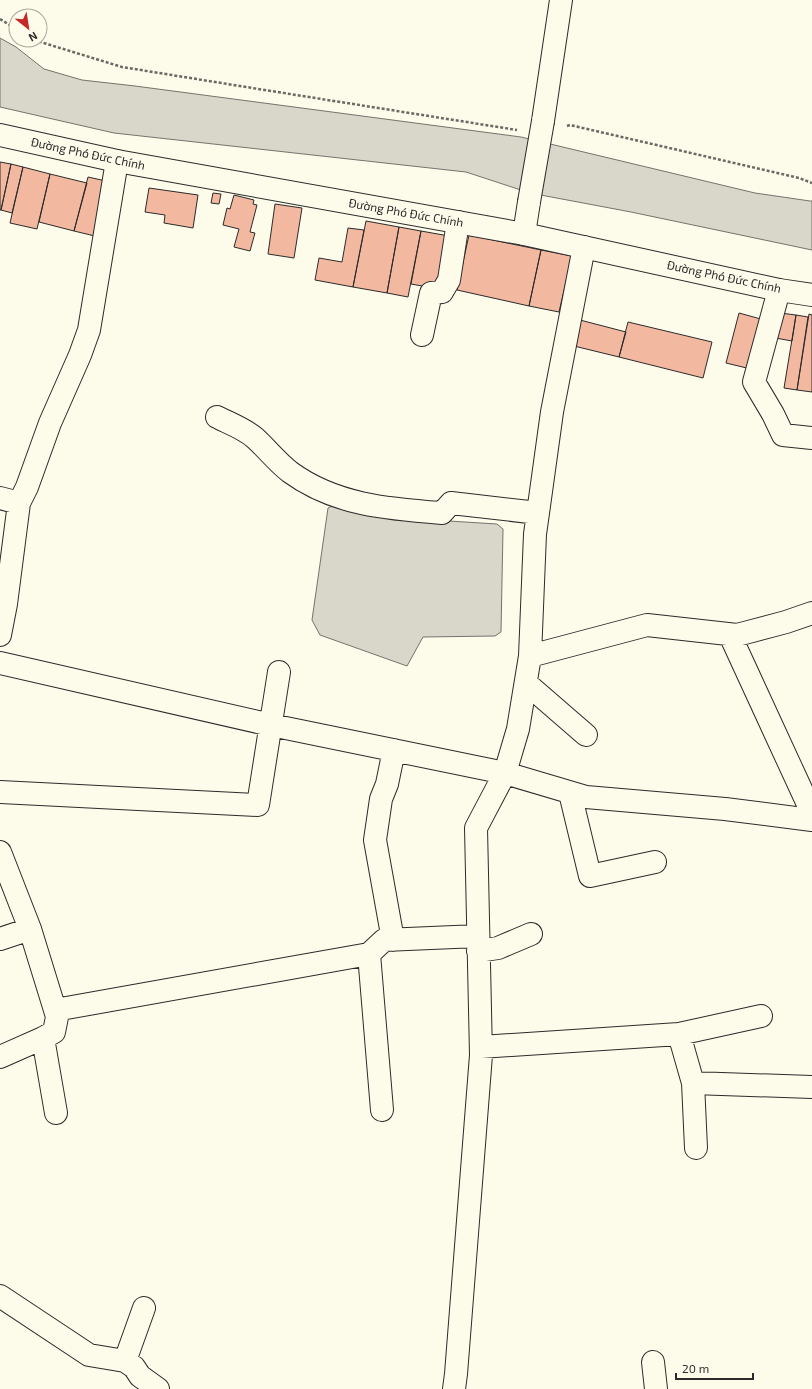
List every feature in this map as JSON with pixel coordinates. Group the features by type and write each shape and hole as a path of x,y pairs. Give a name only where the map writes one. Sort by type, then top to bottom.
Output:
{"street":[{"path":"524,234 542,127 560,0"},
{"name":"Đường Phó Đức Chính","path":"0,135 117,161 524,234 779,290 812,295"},
{"path":"0,635 6,604 10,500 27,487 50,423 80,355 89,330 117,161"},
{"path":"422,335 431,293 442,292 449,280 458,222"},
{"path":"454,1389 481,1047 476,828 505,773 518,729 530,656 535,534 552,412 584,247"},
{"path":"779,290 754,382 774,414 783,435 812,438"},
{"path":"217,417 254,437 290,472 319,490 364,505 442,513 451,504 538,513"},
{"path":"530,656 647,625 737,635 786,622 812,613"},
{"path":"730,635 812,813"},
{"path":"0,663 270,725 505,773 586,798 725,809 812,820"},
{"path":"0,792 258,805 278,672"},
{"path":"526,683 586,735"},
{"path":"394,750 387,784 381,799 375,840 394,940"},
{"path":"570,793 590,876 655,862"},
{"path":"0,852 30,929 57,1017 54,1032 0,1057"},
{"path":"0,938 30,929"},
{"path":"55,1010 369,954 384,940 478,943 498,948 531,934"},
{"path":"369,954 382,1110"},
{"path":"481,1047 679,1034 761,1016"},
{"path":"679,1034 693,1083 696,1148"},
{"path":"43,1038 56,1112"},
{"path":"693,1083 812,1086"},
{"path":"0,1296 89,1355 125,1361 134,1367 140,1376 158,1389"},
{"path":"125,1361 144,1308"},
{"path":"653,1362 656,1389"}],"path":[{"path":"48,44 122,66 271,91 542,127 570,125 799,178 812,183"}],"shaded area":[{"path":"0,38 8,42 8,48 17,48 44,69 82,80 521,137 755,193 812,201 812,250 631,212 530,193 466,172 114,133 0,107"},
{"path":"338,503 417,519 497,524 503,529 501,632 495,636 423,637 407,666 320,635 312,620 328,508"}],"building":[{"path":"0,162 11,164 1,210 0,210"},
{"path":"11,164 23,167 12,213 1,210"},
{"path":"23,167 50,174 37,229 10,223"},
{"path":"50,174 87,183 74,231 39,222"},
{"path":"88,177 106,181 99,237 74,231"},
{"path":"149,188 198,195 193,228 164,223 165,215 145,212"},
{"path":"213,193 221,194 219,204 211,203"},
{"path":"234,195 254,200 253,204 257,205 250,232 255,233 250,251 234,247 239,229 223,225 227,208 230,209"},
{"path":"275,204 302,208 294,258 268,254"},
{"path":"366,221 399,227 387,293 353,287"},
{"path":"399,227 421,231 408,297 387,293"},
{"path":"348,228 364,230 353,287 315,280 319,258 342,262"},
{"path":"421,231 449,236 439,289 411,284"},
{"path":"469,235 541,250 529,306 457,290"},
{"path":"541,250 572,256 559,312 529,306"},
{"path":"739,313 768,321 755,370 726,363"},
{"path":"780,313 796,315 792,341 770,337"},
{"path":"809,314 812,315 812,392 797,390"},
{"path":"796,315 808,317 797,390 784,388"},
{"path":"580,320 626,332 619,357 574,346"},
{"path":"628,322 712,342 703,378 619,357"}]}
